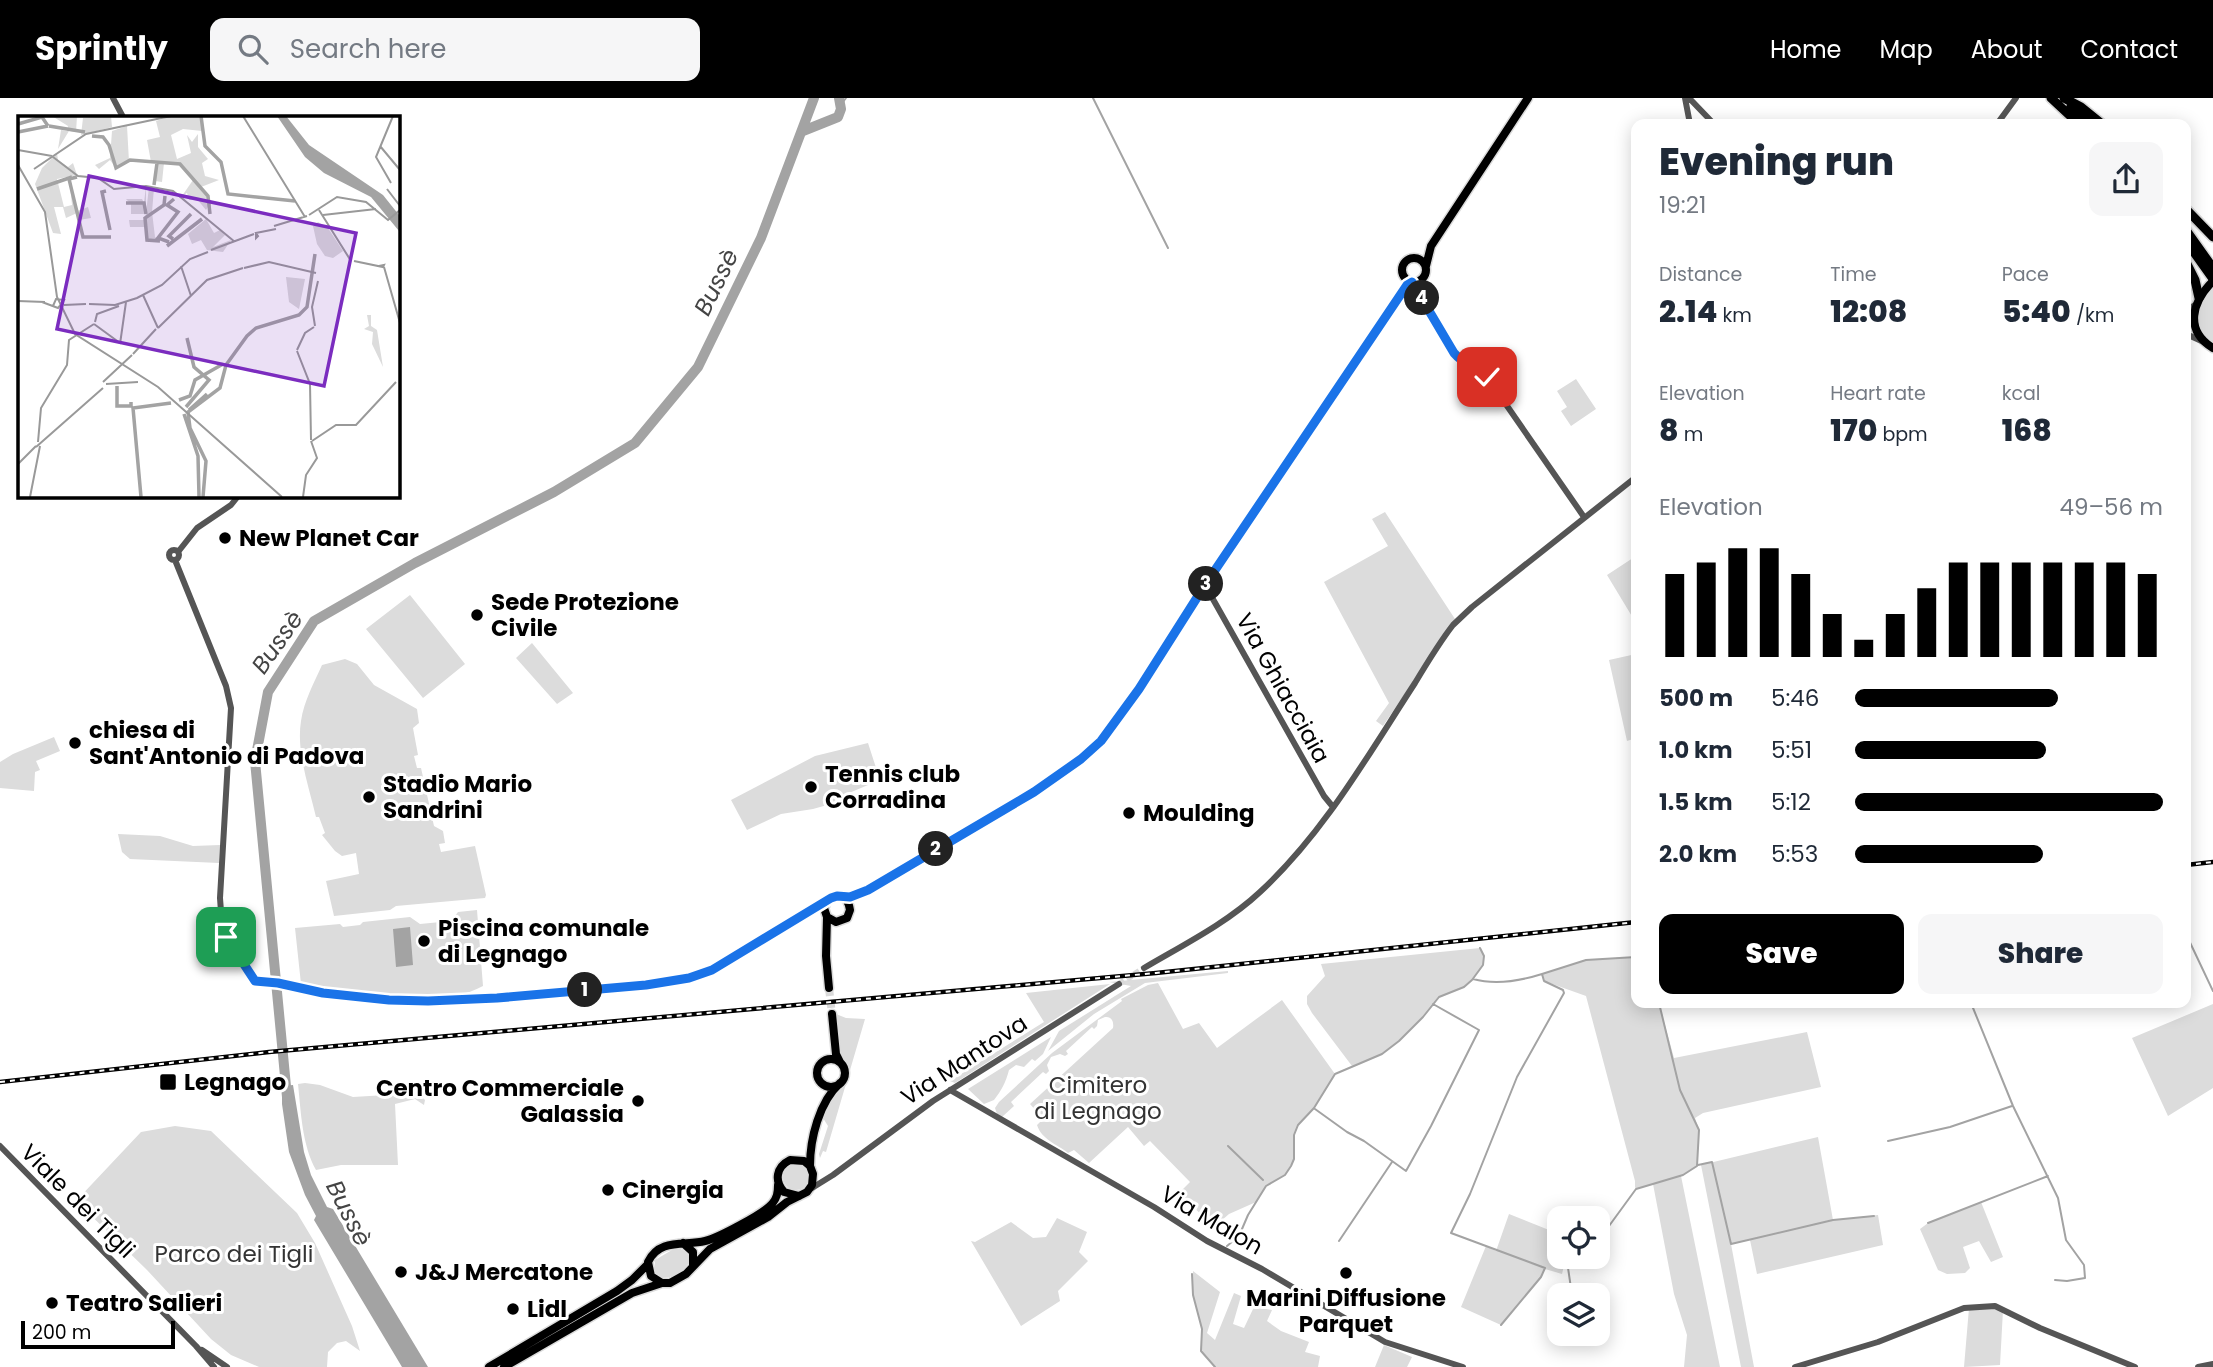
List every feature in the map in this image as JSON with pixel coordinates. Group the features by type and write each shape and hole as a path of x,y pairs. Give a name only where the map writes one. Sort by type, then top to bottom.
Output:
{"highway":[{"path":"2051,98 2073,119"},
{"path":"2063,98 2085,119"},
{"path":"2063,98 2081,107 2096,119"},
{"path":"2191,214 2213,237"},
{"path":"2191,237 2213,268"},
{"path":"2191,248 2213,280"},
{"path":"2191,272 2195,280 2197,302"}],"main road":[{"path":"827,940 839,922 847,918 859,897 868,890 1034,792 1081,759 1101,741 1117,721 1401,292 1426,273 1431,246 1528,98"},
{"path":"1401,292 1404,263 1431,246"},
{"path":"1414,257 1426,266"},
{"path":"1402,274 1412,282"},
{"path":"2209,345 2196,327 2197,302 2213,280"},
{"path":"255,981 323,993 428,1001 646,985 689,978 712,970 834,896 850,897 868,890"},
{"path":"843,897 848,901 850,910"},
{"path":"828,900 825,905 826,957 830,988"},
{"path":"808,913 827,916 839,922"},
{"path":"810,1189 813,1182 811,1144 824,1104 844,1075 834,1041 832,1014"},
{"path":"824,1104 825,1096 817,1071 832,1052 834,1041"},
{"path":"826,1060 840,1062"},
{"path":"822,1084 833,1087 840,1083"},
{"path":"489,1367 617,1291 632,1280 660,1249 673,1243 710,1240 755,1216 777,1197 778,1174 782,1166 796,1160 811,1144"},
{"path":"796,1160 804,1161 811,1168"},
{"path":"779,1185 789,1195 799,1196"},
{"name":"Via Mantova","path":"504,1367 632,1293 673,1282 688,1273 710,1249 768,1217 810,1189"},
{"path":"682,1243 693,1252 693,1265"},
{"path":"648,1264 650,1276 662,1283"}],"street":[{"path":"113,98 122,116"},
{"path":"1687,98 1705,119"},
{"path":"1687,98 1690,119"},
{"path":"2001,119 2016,98"},
{"path":"1421,297 1422,278"},
{"path":"1412,282 1454,353 1461,361 1487,377 1584,517"},
{"path":"2191,307 2197,302"},
{"path":"2191,336 2209,345"},
{"path":"1144,968 1253,899 1297,854 1333,807 1453,625 1631,481"},
{"path":"237,497 231,505 197,528 178,552 170,552 170,557 175,560 226,686 231,708 220,898 222,925 227,925 230,929 227,937 255,981"},
{"name":"Via Ghiacciaia","path":"1205,585 1324,796 1333,807"},
{"name":"Via Mantova","path":"810,1189 950,1090 1119,984"},
{"name":"Via Malon","path":"950,1090 1385,1342 1463,1367"},
{"name":"Viale dei Tigli","path":"1,1149 214,1367"},
{"path":"811,1168 824,1176 833,1175"},
{"path":"1795,1367 1878,1342 1964,1308 1995,1306 2040,1328 2135,1367"},
{"path":"196,1346 227,1367"},
{"path":"2198,1367 2213,1364"}],"green space":[{"path":"2213,286 2213,344 2202,330 2199,315 2203,300"},
{"path":"1576,379 1596,409 1571,426 1561,411 1567,407 1557,391"},
{"path":"1385,512 1455,619 1383,726 1376,721 1389,703 1324,582 1388,546 1372,519"},
{"path":"1631,559 1631,615 1607,575"},
{"path":"410,595 465,664 423,698 366,629"},
{"path":"532,643 573,693 557,704 516,658"},
{"path":"1631,655 1631,740 1627,741 1609,660"},
{"name":"Stadio Mario Sandrini","path":"345,659 357,664 374,685 417,709 419,723 413,728 418,755 414,756 417,768 421,768 434,826 443,831 445,843 439,844 441,852 475,846 485,898 396,906 390,910 334,916 326,881 359,874 356,853 342,856 322,835 325,833 319,817 316,817 304,769 300,733 304,706 322,665"},
{"path":"54,737 60,751 36,761 40,770 35,772 34,791 0,788 0,762"},
{"name":"Tennis club Corradina","path":"868,743 880,780 849,793 838,802 781,814 747,830 731,800 815,756"},
{"path":"118,834 160,836 193,846 220,845 219,863 130,859 122,852"},
{"name":"Piscina comunale di Legnago","path":"477,910 483,986 464,994 394,997 301,984 295,928 340,924 343,927 410,917 420,924 451,921 458,912"},
{"path":"1480,948 1484,956 1483,965 1473,979 1464,987 1439,997 1399,1041 1382,1054 1352,1066 1307,1004 1307,996 1325,976 1321,964"},
{"path":"1631,957 1631,1008 1660,1008 1674,1058 1807,1032 1821,1087 1703,1113 1695,1118 1699,1130 1697,1166 1681,1176 1720,1367 1684,1367 1687,1335 1674,1294 1653,1184 1636,1189 1635,1187 1586,996 1544,981 1542,974 1586,960"},
{"path":"1228,971 1145,983 1094,1014 1048,1051 1059,1031 1131,986 1109,982"},
{"name":"Cimitero di Legnago","path":"1158,983 1183,1029 1199,1023 1217,1048 1282,1000 1335,1074 1314,1108 1298,1125 1294,1135 1294,1159 1285,1175 1266,1186 1256,1202 1229,1214 1214,1227 1179,1193 1190,1182 1150,1141 1144,1146 1128,1127 1089,1163 1074,1150 1068,1153 1039,1130 1037,1125 1043,1119 1030,1104 1113,1028 1111,1018 1098,1020 1097,1026 1094,1029 1092,1027 1066,1051 1068,1054 1065,1056 1060,1054 1051,1057 1047,1065 1049,1071 1046,1074 1043,1072 1011,1102 1014,1106 1002,1117 997,1114 995,1108 1052,1053 1122,1001 1121,999 1148,985"},
{"path":"1110,984 955,1083 950,1081 1044,1022 1026,993"},
{"path":"2213,1004 2213,1088 2168,1116 2132,1038"},
{"path":"836,1014 846,1018 865,1019 826,1152 823,1151 820,1158 828,1126 823,1118 830,1098 844,1085 848,1076 846,1065 839,1055"},
{"path":"1051,1037 1043,1054 1035,1061 1032,1059 1024,1067 1016,1065 1009,1070 994,1100 984,1104 968,1089"},
{"path":"298,1084 320,1085 353,1097 419,1093 425,1100 424,1105 415,1099 395,1104 398,1165 341,1165 316,1170 308,1150 301,1117"},
{"name":"Parco dei Tigli","path":"175,1126 211,1131 297,1213 315,1243 352,1326 360,1351 346,1341 337,1343 328,1352 327,1367 259,1367 231,1355 211,1339 147,1270 76,1201 141,1132"},
{"path":"1818,1137 1833,1220 1878,1215 1883,1245 1757,1274 1750,1240 1731,1244 1754,1367 1741,1367 1701,1165"},
{"path":"796,1164 805,1168 809,1177 805,1186 796,1190 787,1186 783,1177 787,1168"},
{"path":"1981,1202 2003,1257 1991,1262 1979,1241 1963,1247 1970,1268 1965,1273 1947,1274 1938,1270 1920,1229 1928,1223"},
{"path":"1509,1214 1547,1229 1547,1269 1563,1269 1562,1274 1545,1269 1501,1325 1461,1307 1486,1246 1496,1251"},
{"path":"1057,1218 1087,1232 1079,1252 1088,1261 1058,1291 1060,1301 1021,1326 971,1241 975,1242 1011,1222 1033,1238 1046,1237"},
{"path":"677,1247 688,1253 688,1264 675,1275 659,1277 654,1271 655,1260"},
{"path":"1193,1271 1220,1292 1207,1333 1215,1340 1234,1293 1241,1296 1233,1324 1244,1328 1254,1307 1272,1310 1267,1321 1281,1331 1309,1342 1305,1352 1320,1356 1318,1367 1214,1367 1201,1351 1202,1329 1193,1295"},
{"path":"1995,1306 2003,1310 2000,1365 1964,1367 1969,1308"},
{"path":"1384,1345 1412,1357 1407,1367 1375,1367"}],"shaded area":[{"path":"410,927 413,965 396,967 393,929"},
{"path":"293,1085 304,1152 311,1175 327,1207 333,1209 428,1367 402,1367 314,1220 316,1216 289,1152 282,1086"}],"waterway":[{"name":"Bussè","path":"287,1097 255,761 268,692 314,621 415,563 554,492 635,443 698,367 761,238 814,98"},
{"path":"803,131 838,117 841,109 839,98"},
{"path":"840,106 846,98"},
{"path":"1093,98 1168,248"},
{"path":"2191,945 2213,991"},
{"path":"1227,1246 1239,1236 1266,1186 1285,1175 1291,1166 1294,1159 1294,1135 1298,1125 1314,1108 1335,1074 1382,1054 1399,1041 1439,997 1464,987 1483,965 1484,956 1480,948"},
{"path":"1542,974 1586,960 1631,957"},
{"path":"1473,979 1508,981 1542,974 1544,981 1564,993 1517,1077 1470,1194 1451,1233 1545,1268 1541,1277 1501,1325"},
{"path":"1315,1109 1406,1171 1479,1030 1433,1004"},
{"path":"1610,1225 1636,1189 1683,1175 1697,1166 1699,1130 1680,1090 1660,1008"},
{"path":"1973,1008 2013,1106 2058,1198 2066,1240 2084,1265 2085,1278 2055,1280"},
{"path":"1888,1141 1950,1127 2012,1106"},
{"path":"1228,1146 1263,1180"},
{"path":"1339,1241 1392,1162"},
{"path":"1698,1165 1712,1162 1731,1244 1833,1220 1874,1216"},
{"path":"1928,1223 2048,1176"},
{"path":"1568,1269 1570,1283"},
{"path":"1192,1274 1193,1295 1202,1329 1201,1351 1215,1367"}],"tunnel":[{"path":"1119,984 1144,968"},
{"path":"829,988 832,1014"}],"railway":[{"path":"2191,864 2213,862"},
{"path":"0,1082 269,1052 1156,973 1631,923"}],"place":[{"name":"New Planet Car","path":"225,538"},
{"name":"Sede Protezione Civile","path":"477,615"},
{"name":"chiesa di Sant'Antonio di Padova","path":"75,743"},
{"name":"Tennis club Corradina","path":"811,787"},
{"name":"Stadio Mario Sandrini","path":"369,797"},
{"name":"Moulding","path":"1129,813"},
{"name":"Piscina comunale di Legnago","path":"424,941"},
{"name":"Legnago","path":"168,1082"},
{"name":"Centro Commerciale Galassia","path":"638,1101"},
{"name":"Cinergia","path":"608,1190"},
{"name":"J&J Mercatone","path":"401,1272"},
{"name":"Marini Diffusione Parquet","path":"1346,1273"},
{"name":"Teatro Salieri","path":"52,1303"},
{"name":"Lidl","path":"513,1309"}],"route":[{"path":"226,937 255,981 323,993 389,1000 484,999 646,985 689,978 712,970 831,898 850,897 868,890 1034,792 1063,773 1101,741 1139,689 1205,585 1407,285 1412,282 1415,286 1454,353 1467,366 1483,372 1487,377"}]}
